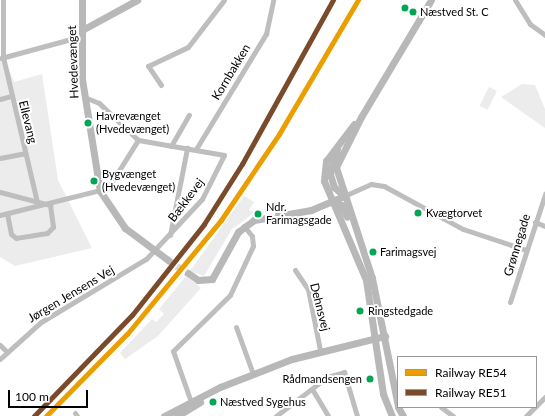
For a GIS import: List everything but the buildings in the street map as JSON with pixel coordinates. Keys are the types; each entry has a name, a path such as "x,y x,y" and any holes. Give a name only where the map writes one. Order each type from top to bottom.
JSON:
{"main road":[{"name":"Hvedevænget","path":"82,0 84,98 100,191 125,228 168,260"},
{"path":"82,33 137,0"},
{"path":"397,404 391,384 385,336 366,260 344,196 336,167 361,117 431,0"},
{"path":"361,117 341,138 324,171 332,201 366,280 372,339 383,394 392,416"},
{"path":"341,138 330,174 334,187 344,196"},
{"path":"188,274 198,280 212,279 244,226 254,220 311,210 344,196"},
{"path":"332,201 345,210 366,260"},
{"path":"164,416 253,374 320,350 385,336"},
{"path":"177,416 236,381"}],"street":[{"name":"Ellevang","path":"3,0 2,57 37,202"},
{"path":"161,85 148,66 188,47 224,0"},
{"name":"Kornbakken","path":"196,149 266,34 273,0"},
{"path":"515,0 530,24 545,35"},
{"path":"2,57 82,33"},
{"name":"Ellevang","path":"0,99 11,96"},
{"path":"84,98 99,103 138,140 196,149"},
{"path":"171,146 189,115"},
{"path":"0,215 50,205 100,191 112,185 138,140"},
{"path":"170,235 187,148"},
{"name":"Bækkevej","path":"155,250 202,199 224,155 196,149"},
{"name":"Ellevang","path":"0,158 25,153"},
{"path":"344,196 371,184 384,186 463,229 526,250"},
{"path":"0,192 50,205"},
{"name":"Grønnegade","path":"510,302 534,222 545,194"},
{"path":"7,214 13,237 47,233 53,227 50,205"},
{"path":"534,222 545,226"},
{"path":"191,402 173,351 230,294 253,246 252,236 244,226"},
{"name":"Jørgen Jensens Vej","path":"0,359 41,322 132,269 155,250"},
{"name":"Dehnsvej","path":"295,270 308,289 320,350"},
{"path":"236,327 253,374"},
{"path":"0,345 7,352"},
{"path":"276,416 327,377 344,372 357,416"},
{"path":"312,389 328,416"},
{"path":"537,404 545,397"},
{"path":"442,408 453,416"},
{"path":"526,416 533,408"}],"shaded area":[{"path":"5,59 14,82 42,74 58,180 92,248 15,266 0,257 0,61"},
{"path":"522,84 535,85 545,109 545,128 501,97"},
{"path":"489,87 497,91 487,110 479,106"},
{"path":"244,196 254,202 249,210 255,212 232,229 204,276 190,271"},
{"path":"186,276 201,288 158,336 125,359 120,353 152,319 156,322 164,314 159,309"}],"tunnel":[{"path":"168,260 188,273"}],"rail line":[{"name":"RE51","path":"34,416 132,315 204,224 242,164 333,0"},
{"name":"RE54","path":"46,416 127,334 221,220 279,134 358,0"}],"place":[{"name":"Næstved St. C","path":"413,12"},
{"name":"Havrevænget (Hvedevænget)","path":"88,123"},
{"name":"Bygvænget (Hvedevænget)","path":"94,181"},
{"name":"Kvægtorvet","path":"418,213"},
{"name":"Ndr. Farimagsgade","path":"258,214"},
{"name":"Farimagsvej","path":"373,252"},
{"name":"Ringstedgade","path":"360,311"},
{"name":"Rådmandsengen","path":"370,379"},
{"name":"Næstved Sygehus","path":"213,402"}]}
